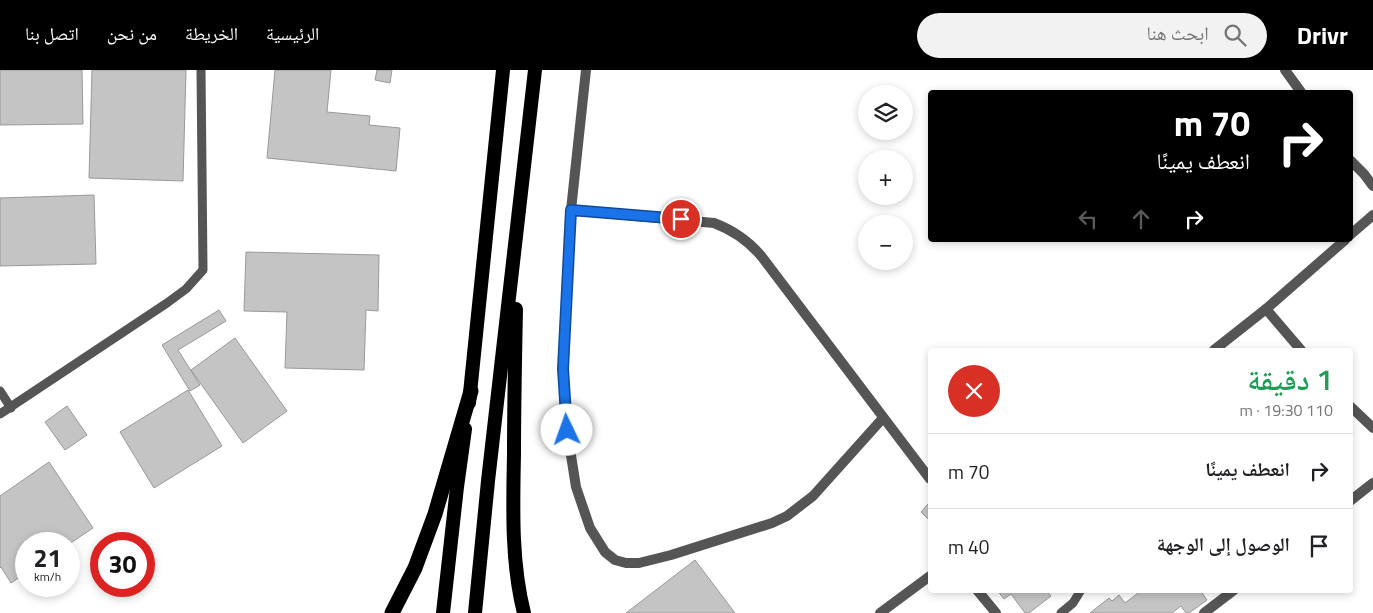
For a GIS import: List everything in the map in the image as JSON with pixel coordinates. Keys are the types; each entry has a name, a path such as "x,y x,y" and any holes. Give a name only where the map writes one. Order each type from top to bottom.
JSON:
{"highway":[{"path":"444,613 457,487 470,390 502,70"},
{"path":"475,613 535,70"},
{"path":"517,229 513,488 514,542 524,613"},
{"path":"392,613 415,568 431,523 470,390"}],"street":[{"path":"586,70 571,210 563,369 567,430 576,487 582,507 597,542 604,552 615,560 626,563 654,560 772,523 787,516 813,496 883,418"},
{"path":"1285,70 1300,90"},
{"path":"1353,163 1373,186"},
{"path":"571,210 714,223 742,236 753,246 928,476"},
{"path":"1353,232 1373,215"},
{"path":"1217,348 1266,309 1343,242"},
{"path":"1266,309 1299,348"},
{"path":"1353,409 1373,428"},
{"path":"1353,499 1373,483"},
{"path":"880,613 928,577"},
{"path":"979,593 996,613"},
{"path":"1204,613 1230,593"}],"lane":[{"path":"0,414 186,290 203,270 201,70"},
{"path":"0,391 11,408"},
{"path":"1061,613 1073,602 1079,593"}],"building":[{"path":"0,70 82,70 83,124 0,125"},
{"path":"92,70 186,70 183,181 89,178"},
{"path":"275,70 331,70 327,112 370,116 369,125 400,128 396,171 267,158"},
{"path":"377,70 392,70 390,83 375,80"},
{"path":"94,195 96,264 0,266 0,198"},
{"path":"246,252 379,255 378,311 366,310 364,370 285,368 287,312 244,311"},
{"path":"219,310 226,321 178,350 200,385 190,391 162,345"},
{"path":"235,338 287,411 243,443 191,370"},
{"path":"188,390 222,446 154,488 120,432"},
{"path":"67,406 87,435 65,450 45,422"},
{"path":"49,462 93,528 80,537 80,532 15,532 15,580 11,583 0,568 0,496"},
{"path":"928,504 928,519 921,512"},
{"path":"695,560 735,613 626,613"},
{"path":"999,593 1048,593 1051,596 1029,613 1025,613 1011,594 1004,599"},
{"path":"1138,593 1202,593 1207,600 1189,613 1186,613 1181,606 1172,613 1090,613 1109,598 1112,601 1119,595 1125,603"}],"route":[{"path":"567,430 563,369 571,210 681,219"}]}
